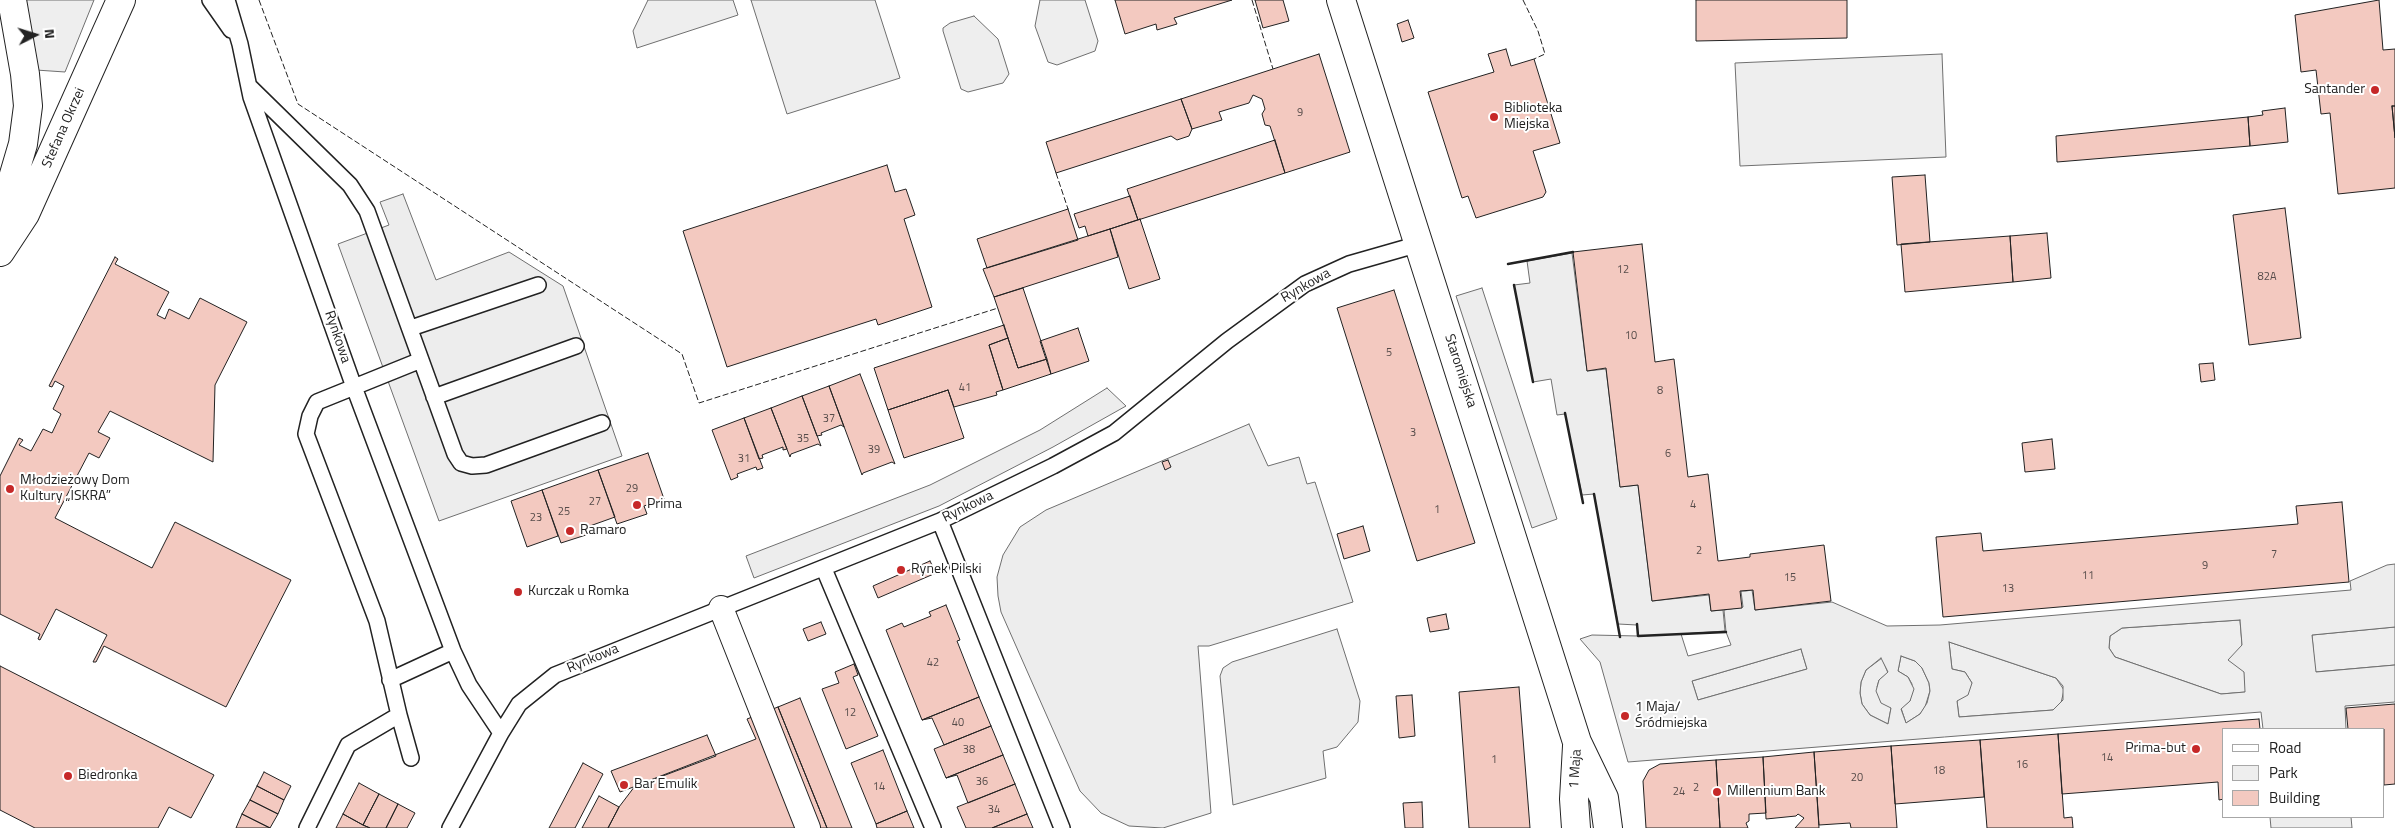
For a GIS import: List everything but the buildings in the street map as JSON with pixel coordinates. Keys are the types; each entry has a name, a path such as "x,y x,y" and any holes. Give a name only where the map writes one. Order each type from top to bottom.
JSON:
{"street":[{"name":"Stefana Okrzei","path":"0,222 24,144 28,106 22,56 12,0"},
{"name":"Stefana Okrzei","path":"0,252 25,214 121,0"},
{"name":"Staromiejska","path":"1341,0 1577,742"},
{"path":"721,608 808,828"},
{"name":"1 Maja","path":"1576,828 1574,798 1577,742"},
{"name":"1 Maja","path":"1577,742 1604,798 1608,828"}],"lane":[{"name":"Rynkowa","path":"210,0 240,44"},
{"name":"Rynkowa","path":"228,0 249,86 354,387 453,651 469,685 501,733"},
{"path":"249,86 350,185 367,211 411,328 455,454 462,463 472,466 486,465 602,423"},
{"name":"Rynkowa","path":"450,828 501,733 519,704 555,675 940,521 1053,466 1114,433 1227,341 1305,284 1349,264 1419,244"},
{"path":"411,328 538,285"},
{"path":"434,397 576,346"},
{"path":"411,758 390,680 377,621 306,434 310,416 317,402 421,360"},
{"path":"940,521 1062,828"},
{"path":"824,569 933,828"},
{"path":"390,680 453,651"},
{"path":"307,828 348,745 399,715"}],"green space":[{"path":"24,0 94,0 65,72 36,70 32,35"},
{"path":"648,0 733,0 738,15 637,48 633,31"},
{"path":"751,0 875,0 900,78 787,114"},
{"path":"1040,0 1085,0 1098,41 1095,51 1057,65 1048,62 1035,26"},
{"path":"974,16 998,39 1009,74 1003,83 968,92 961,89 943,28 950,23"},
{"path":"1942,54 1946,157 1740,166 1735,63"},
{"path":"2240,620 2246,692 2221,694 2115,657 2109,648 2110,636 2122,628"},
{"path":"2395,627 2395,665 2315,672 2312,635"},
{"path":"1949,642 2056,678 2064,690 2061,703 2053,710 1959,717 1957,701 1972,683 1965,672 1952,669"},
{"path":"1801,649 1807,669 1698,700 1692,681"},
{"path":"1901,656 1915,661 1922,668 1929,683 1930,691 1925,707 1920,714 1906,723 1901,708 1910,701 1912,684 1908,677 1898,671"},
{"path":"1882,658 1888,673 1879,680 1877,687 1891,708 1888,724 1870,715 1862,704 1860,693 1861,682 1866,670"}],"shaded area":[{"path":"403,194 436,280 509,252 563,286 622,456 439,521 338,244 389,225 380,202"},
{"path":"1572,253 1587,371 1606,369 1620,487 1638,485 1652,601 1709,595 1711,611 1723,610 1725,631 1681,634 1688,656 1731,645 1726,632 1724,610 1743,607 1741,591 1752,590 1755,610 1832,602 1887,626 1940,625 2351,590 2350,581 2387,565 2395,564 2395,627 2312,635 2316,672 2395,665 2395,702 2345,706 2346,728 2263,728 2261,712 1628,762 1600,662 1580,639 1592,635 1638,636 1637,625 1618,624 1594,494 1582,495 1565,414 1557,415 1551,379 1533,382 1514,285 1530,283 1527,261","holes":["2240,620 2242,645 2228,660 2244,672 2245,692 2221,694 2115,657 2109,648 2110,636 2122,628","1949,642 2056,678 2063,686 2063,700 2053,710 1959,717 1957,701 1968,695 1972,683 1965,672 1952,669","1801,649 1807,669 1698,700 1692,681","1901,656 1915,661 1922,668 1929,683 1930,691 1927,703 1920,714 1906,723 1901,709 1910,701 1914,689 1908,677 1898,671","1881,658 1888,672 1879,680 1876,691 1881,703 1891,708 1888,724 1870,715 1862,704 1861,682 1866,670"]},
{"path":"1482,288 1557,519 1532,528 1456,296"},
{"path":"1107,388 1126,406 1053,447 939,506 754,578 746,556 930,485 1040,430"},
{"path":"1249,424 1268,466 1299,457 1307,484 1315,482 1353,602 1209,646 1198,646 1211,813 1163,828 1129,826 1101,813 1080,791 1001,612 997,577 1003,555 1020,527 1046,510"},
{"path":"1337,629 1360,701 1358,722 1337,747 1323,751 1326,778 1233,805 1220,676 1223,668 1232,662"},
{"path":"2270,818 2351,818 2352,828 2271,828"}],"fence":[{"path":"259,0 298,104 682,354 699,403 998,308"},
{"path":"1252,0 1273,69"},
{"path":"1523,0 1538,31 1545,54 1534,59"},
{"path":"1056,173 1068,209"}],"wall":[{"path":"1508,264 1573,252"},
{"path":"1514,285 1533,382"},
{"path":"1565,413 1583,503"},
{"path":"1594,494 1620,637"},
{"path":"1637,624 1638,636 1726,632"}],"place":[{"name":"Santander","path":"2375,90"},
{"name":"Biblioteka Miejska","path":"1494,117"},
{"name":"Młodzieżowy Dom Kultury „ISKRA”","path":"10,489"},
{"name":"Prima","path":"637,505"},
{"name":"Ramaro","path":"570,531"},
{"name":"Rynek Pilski","path":"901,570"},
{"name":"Kurczak u Romka","path":"518,592"},
{"name":"1 Maja/ Śródmiejska","path":"1625,716"},
{"name":"Prima-but","path":"2196,749"},
{"name":"Biedronka","path":"68,776"},
{"name":"Bar Emulik","path":"624,785"},
{"name":"Millennium Bank","path":"1717,792"}]}
